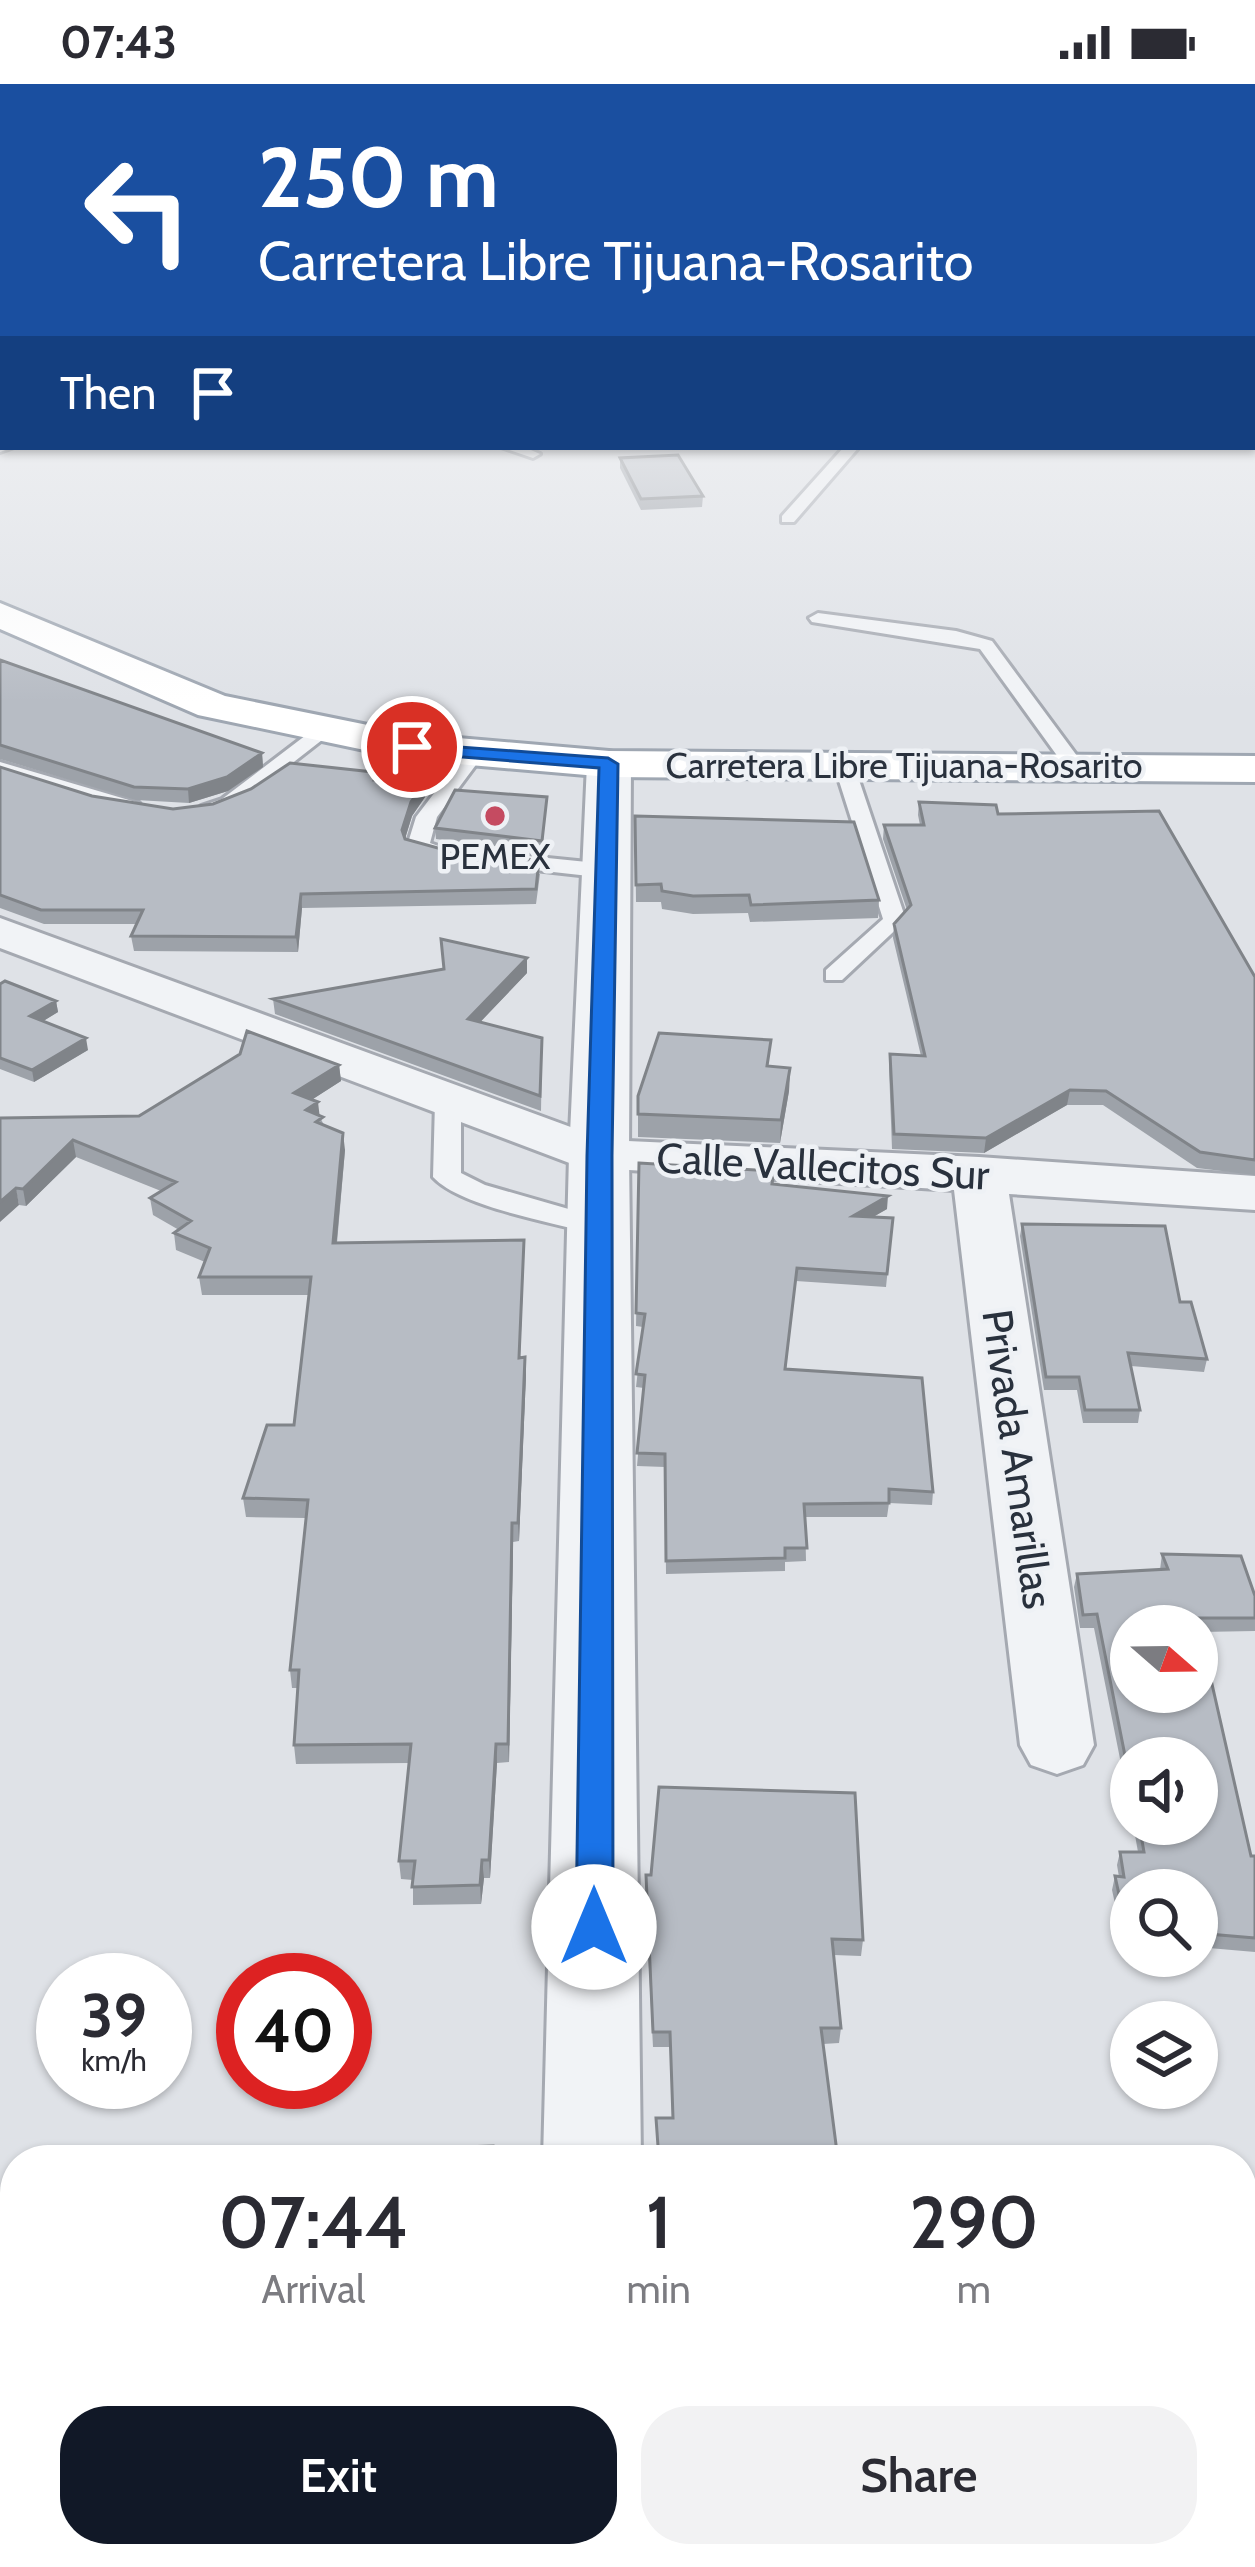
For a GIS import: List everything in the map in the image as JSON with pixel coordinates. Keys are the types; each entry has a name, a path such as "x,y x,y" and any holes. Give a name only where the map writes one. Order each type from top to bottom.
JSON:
{"main road":[{"name":"Carretera Libre Tijuana-Rosarito","path":"0,615 213,706 322,733 474,754 608,764 1255,769"}],"street":[{"path":"592,2145 599,1156 608,764"},
{"name":"Calle Vallecitos Sur","path":"0,932 599,1156 979,1173 1255,1193"},
{"name":"Privada Amarillas","path":"979,1173 1057,1745"}],"lane":[{"path":"788,519 831,471"},
{"path":"818,618 956,636 986,645 1072,764"},
{"path":"191,815 229,803 322,733"},
{"path":"474,754 427,817 418,846 457,856 607,871"},
{"path":"834,975 895,920 844,766"},
{"path":"0,767 148,809"},
{"path":"448,1102 447,1177 476,1191 600,1227"}],"building":[{"path":"627,471 688,471 703,496 641,499"},
{"path":"0,660 262,753 227,777 188,789 134,787 0,745"},
{"path":"290,763 382,773 375,780 424,784 411,802 402,830 405,839 456,853 539,860 536,889 301,894 296,937 131,936 143,910 41,910 0,895 0,767 92,796 173,809 213,804 251,789"},
{"path":"455,790 547,797 542,841 435,828"},
{"path":"919,802 996,805 998,814 1159,811 1255,977 1255,1160 1200,1152 1106,1091 1070,1090 986,1138 894,1134 890,1054 925,1056 894,924 911,905 884,825 924,825"},
{"path":"635,816 854,822 879,900 751,905 749,895 693,896 662,891 661,884 636,885"},
{"path":"441,939 527,958 468,1019 542,1038 540,1096 273,999 444,969"},
{"path":"5,981 56,1001 30,1016 86,1038 32,1070 0,1058 0,984"},
{"path":"247,1031 339,1065 294,1093 318,1102 306,1110 323,1117 316,1122 343,1133 333,1243 524,1240 519,1358 525,1357 518,1523 512,1523 508,1744 496,1744 489,1860 482,1860 480,1885 412,1887 415,1861 399,1861 411,1744 294,1745 299,1670 290,1670 308,1500 243,1498 267,1425 294,1425 311,1277 199,1277 210,1248 174,1233 191,1221 150,1198 176,1182 73,1140 23,1189 16,1188 0,1202 0,1118 139,1116 240,1054"},
{"path":"659,1033 771,1040 767,1066 790,1068 781,1120 638,1114 638,1096"},
{"path":"639,1163 774,1171 772,1184 888,1196 853,1216 893,1218 887,1274 797,1268 785,1369 922,1378 933,1492 889,1489 889,1503 804,1504 807,1548 785,1548 785,1558 666,1561 665,1454 637,1453 645,1375 636,1374 645,1314 636,1313"},
{"path":"1022,1224 1165,1226 1180,1302 1191,1302 1207,1359 1128,1353 1140,1410 1085,1410 1079,1377 1046,1377"},
{"path":"1162,1554 1241,1556 1255,1596 1255,1618 1218,1618 1218,1605 1110,1605 1110,1680 1097,1614 1083,1615 1077,1574 1168,1569"},
{"path":"1218,1711 1251,1856 1255,1856 1255,1938 1218,1935 1218,1869 1123,1869 1120,1852 1144,1852 1143,1845 1218,1845 1218,1737 1121,1737 1117,1713"},
{"path":"659,1787 855,1793 863,1940 832,1939 841,2028 821,2028 836,2145 658,2145 656,2118 673,2118 670,2032 653,2032 646,1875 651,1875"}],"place":[{"name":"PEMEX","path":"495,816"}],"route":[{"path":"412,747 608,764 599,1156 594,1927"}]}
